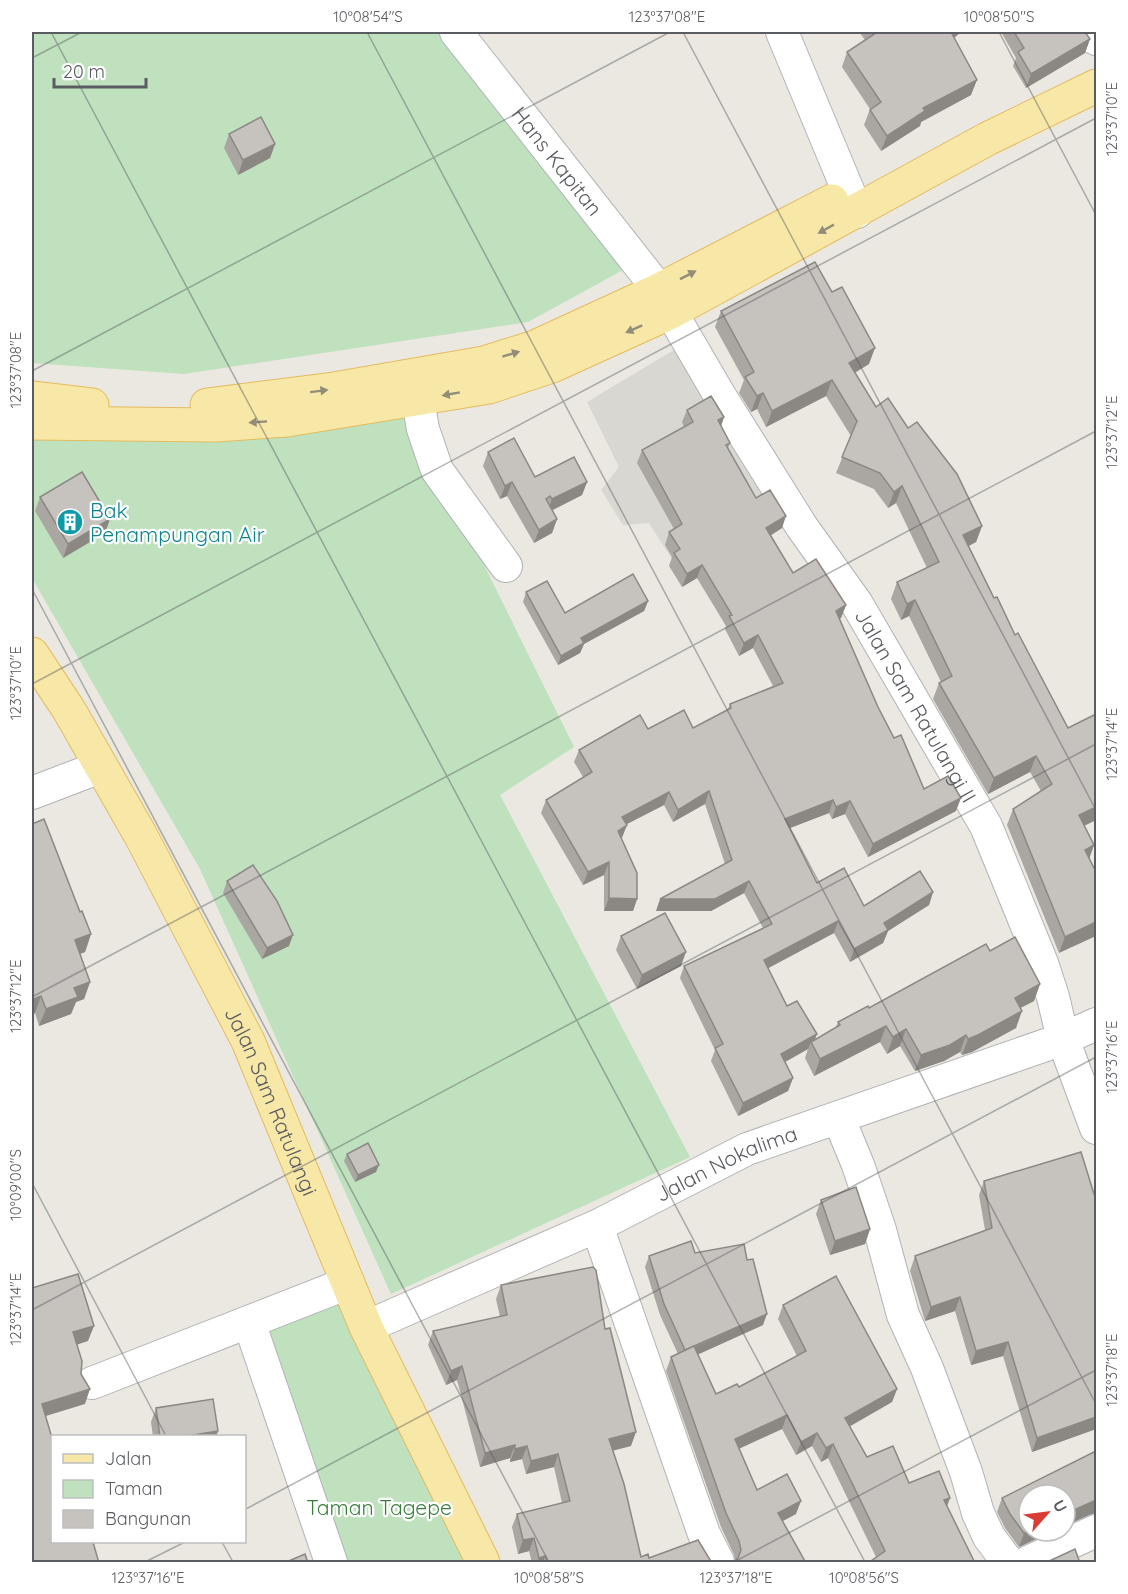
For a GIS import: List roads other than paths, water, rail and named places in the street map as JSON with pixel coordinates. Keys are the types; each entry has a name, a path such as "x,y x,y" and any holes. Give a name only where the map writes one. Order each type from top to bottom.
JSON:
{"main road":[{"path":"32,423 215,425 287,420 489,387 552,366 665,301 853,202 1096,86"},
{"path":"32,398 97,406 194,407 334,389 494,359 535,347 665,301"},
{"name":"Jalan Sam Ratulangi","path":"32,654 69,710 186,919 248,1041 366,1327 483,1563"}],"street":[{"name":"Hans Kapitan","path":"456,32 665,301"},
{"path":"782,32 853,202"},
{"path":"1092,32 1096,39"},
{"name":"Jalan Sam Ratulangi II","path":"665,301 720,396 802,527 857,604 986,826 1042,963 1063,1040 1096,1128"},
{"path":"418,399 423,429 437,470 506,566"},
{"path":"32,793 100,767"},
{"name":"Jalan Nokalima","path":"366,1327 597,1226 747,1149 793,1131 839,1119 1063,1040 1096,1024"},
{"path":"839,1119 858,1165 880,1230 903,1315 927,1368 966,1472 978,1513 989,1537 1008,1563"},
{"path":"597,1226 700,1523 718,1563"},
{"path":"92,1383 348,1283"},
{"path":"249,1322 331,1563"},
{"path":"1028,1563 1096,1531"}],"place":[{"name":"Bak Penampungan Air","path":"70,522"}],"park label":[{"name":"Taman Tagepe","path":"379,1507"}]}
